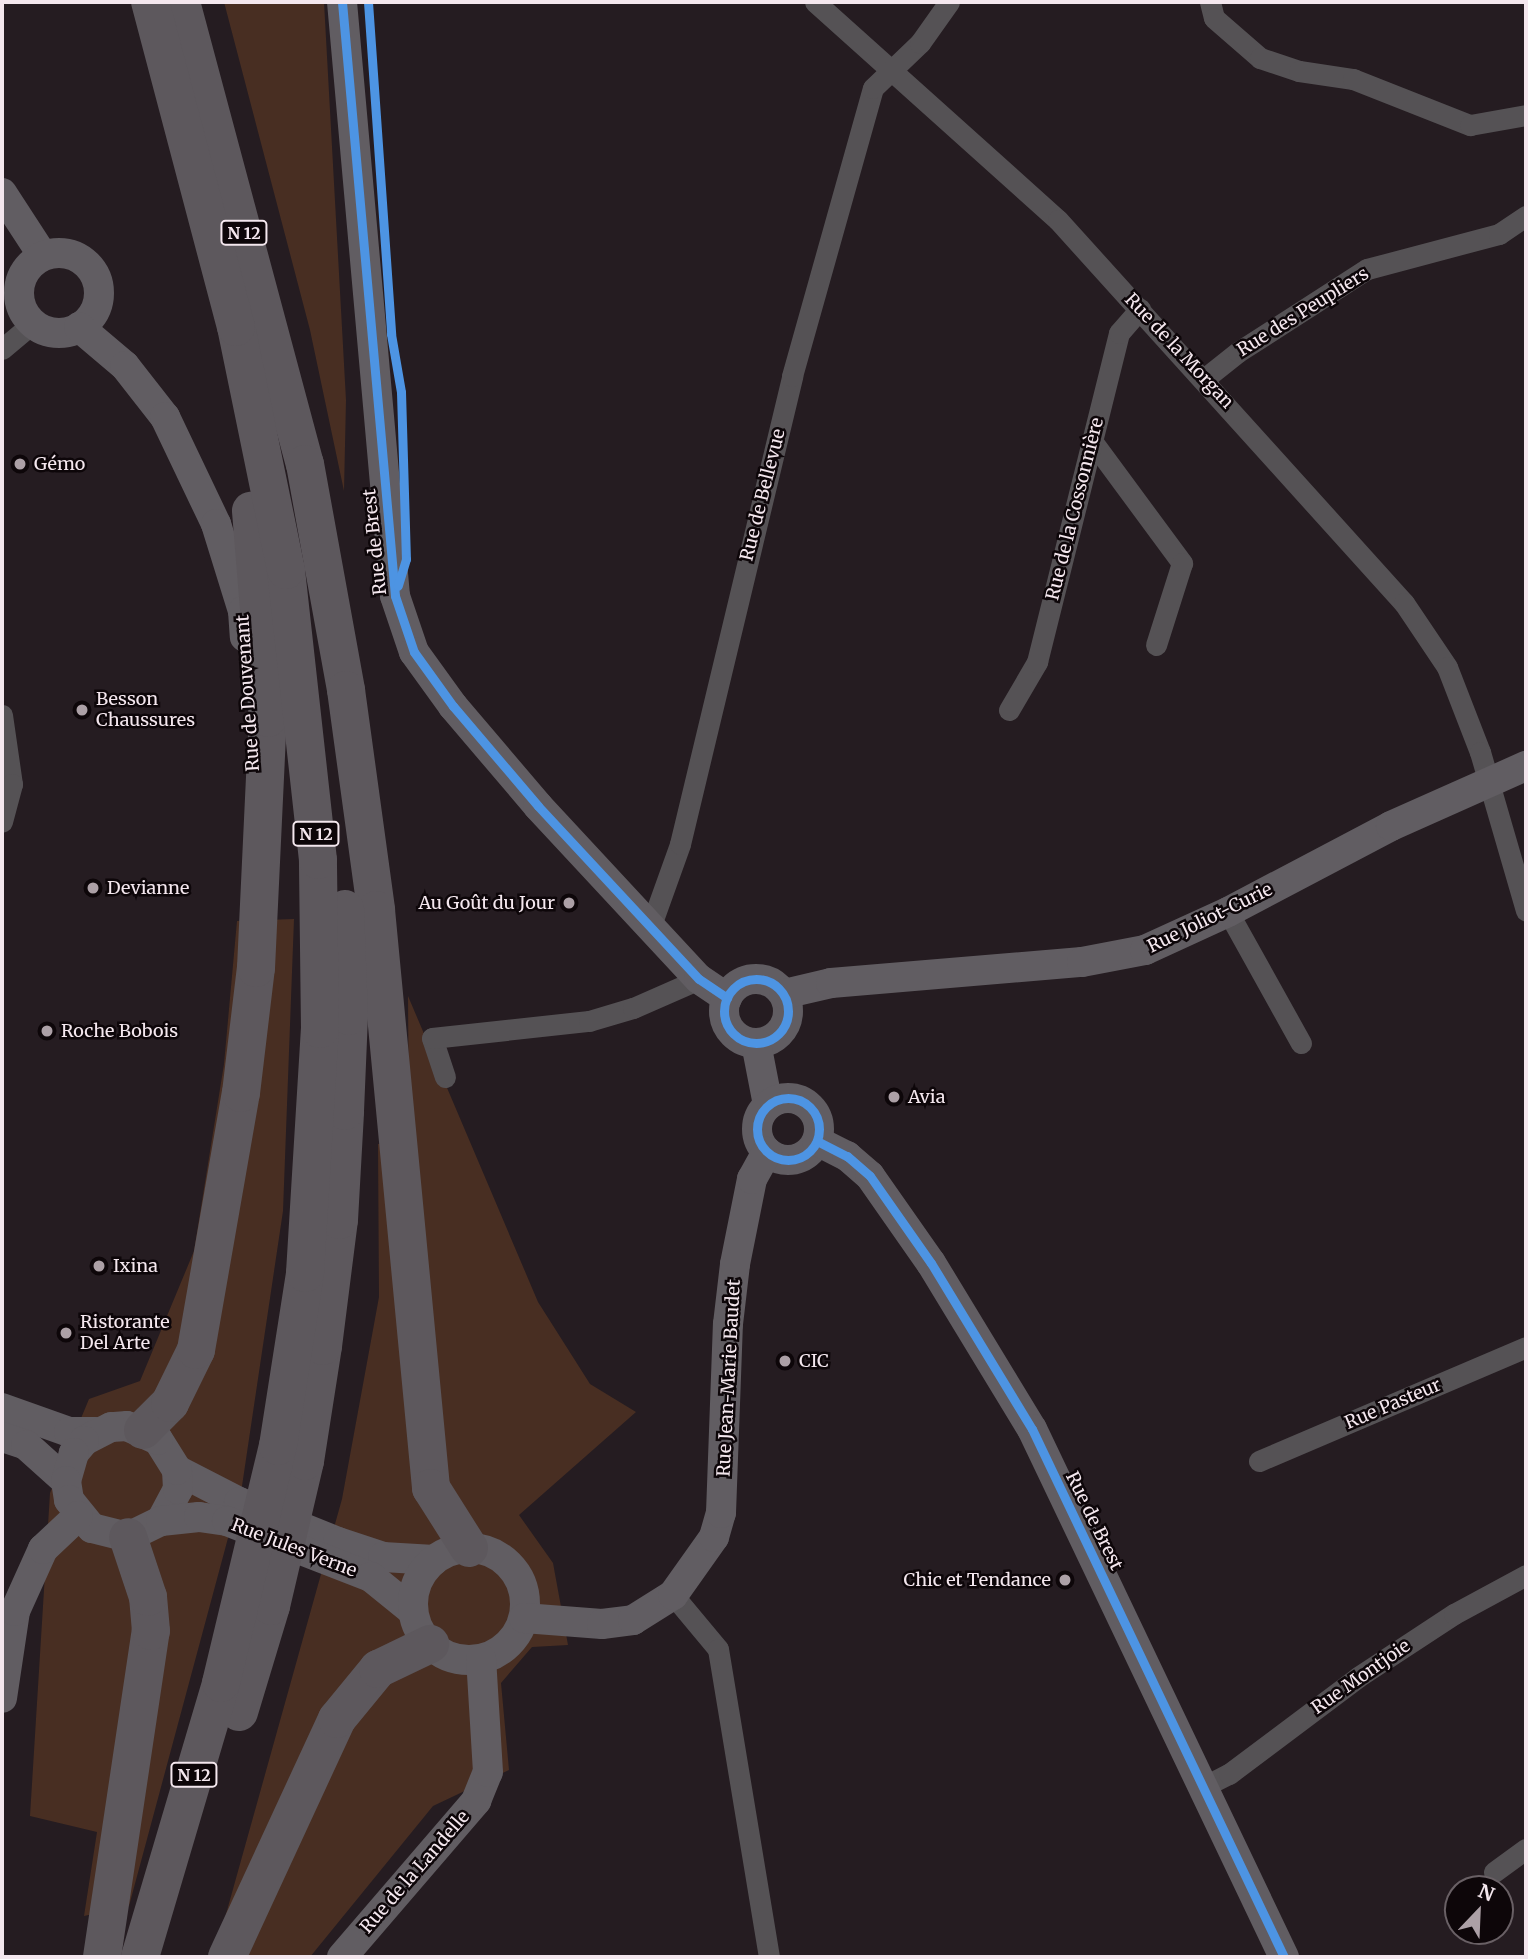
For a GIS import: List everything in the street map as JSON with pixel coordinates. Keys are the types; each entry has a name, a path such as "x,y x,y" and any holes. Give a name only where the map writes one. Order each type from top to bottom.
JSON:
{"highway":[{"name":"N 12","path":"150,2 256,413 286,570 318,860 320,1017 313,1191 291,1454"},
{"name":"N 12","path":"164,1957 258,1598 339,1220 349,1016 344,868 305,464 181,2"},
{"path":"143,1430 170,1403 196,1350 241,1093 256,968 268,718 265,650 254,530 218,332 210,229"},
{"path":"305,464 346,690 376,910 431,1488 469,1548"},
{"path":"102,1957 151,1631 145,1529"},
{"name":"N 12","path":"140,1957 258,1598"},
{"path":"227,1957 337,1719 378,1669 422,1628"}],"street":[{"name":"Rue de Brest","path":"342,2 395,596 414,652 453,706 650,928 699,979 727,998"},
{"name":"Rue de la Morgan","path":"815,2 1058,220 1405,603 1447,667 1480,752 1526,910"},
{"name":"Rue de Bellevue","path":"650,928 680,844 789,389 847,171 873,88 890,67 920,43 949,2"},
{"path":"1210,2 1214,18 1253,55 1299,71 1353,79 1470,125 1526,115"},
{"path":"2,193 43,256"},
{"name":"Rue des Peupliers","path":"1204,379 1237,352 1367,269 1499,234 1526,216"},
{"path":"43,256 75,256 92,270 98,302 79,327 50,332 33,323 24,313 19,286 23,273 43,256"},
{"name":"Rue de la Cossonnière","path":"1009,710 1037,662 1119,333 1140,309"},
{"path":"2,349 33,323"},
{"name":"Rue de Douvenant","path":"79,327 125,366 165,417 191,466 216,524 243,611 260,858"},
{"path":"1092,441 1182,563 1156,645"},
{"path":"2,715 12,784 2,822"},
{"name":"Rue Joliot-Curie","path":"784,994 831,983 1110,959 1145,950 1228,912 1391,826 1526,766"},
{"path":"1228,912 1301,1043"},
{"path":"445,1077 432,1038 589,1021 633,1008 699,979"},
{"path":"749,980 769,981 784,994 786,1022 766,1040 730,1029 727,998 749,980"},
{"path":"766,1040 778,1102 757,1128 767,1152 795,1159 817,1141 814,1112 778,1102"},
{"name":"Rue de Brest","path":"817,1141 847,1156 870,1175 931,1263 1019,1407 1284,1957"},
{"name":"Rue Jean-Marie Baudet","path":"524,1618 602,1624 633,1620 673,1595 714,1537 721,1513 728,1324 735,1264 752,1179 767,1152"},
{"name":"Rue Pasteur","path":"1259,1461 1526,1347"},
{"path":"2,1408 69,1432 96,1433"},
{"path":"2,1437 36,1453 66,1481 78,1516 92,1528 145,1529 178,1489 177,1470 170,1453 143,1430 111,1427 96,1433 74,1453 66,1481"},
{"name":"Rue Jules Verne","path":"177,1470 239,1503 338,1542 383,1557 434,1560"},
{"path":"2,1698 15,1611 43,1549 78,1516"},
{"name":"Rue Jules Verne","path":"145,1529 199,1517 228,1521 371,1577 422,1628"},
{"path":"469,1548 501,1558 514,1570 526,1601 524,1618 508,1645 481,1659 463,1660 422,1628 414,1592 434,1560 469,1548"},
{"name":"Rue Montjoie","path":"1201,1788 1229,1774 1380,1663 1526,1575"},
{"path":"673,1595 718,1648 769,1957"},
{"name":"Rue de la Landelle","path":"342,1957 476,1801 488,1772 489,1733 481,1659"},
{"path":"1494,1872 1526,1849"}],"shaded area":[{"path":"224,2 324,2 346,400 344,491 310,330"},
{"path":"294,919 283,1211 242,1486 129,1906 84,1916 97,1832 30,1816 50,1493 89,1399 140,1381 194,1251 224,1064 237,921"},
{"path":"408,996 538,1302 590,1384 636,1412 519,1515 553,1563 568,1645 532,1647 501,1683 509,1770 433,1806 310,1957 248,1957 221,1932 342,1499 379,1297 378,1144 409,1141"}],"cycle path":[{"path":"342,2 395,596 414,652 453,706 538,806 699,979 727,998"},
{"path":"368,2 391,334 401,392 406,559 398,586"},
{"path":"756,979 774,985 782,993 788,1011 782,1029 774,1037 756,1043 738,1037 730,1029 724,1011 730,993 738,985 756,979"},
{"path":"788,1098 810,1107 819,1129 810,1151 788,1160 766,1151 757,1129 766,1107 788,1098"},
{"path":"817,1141 847,1156 870,1176 931,1263 1032,1429 1284,1957"}],"place":[{"name":"Gémo","path":"20,464"},
{"name":"Besson Chaussures","path":"82,710"},
{"name":"Devianne","path":"93,888"},
{"name":"Au Goût du Jour","path":"569,903"},
{"name":"Roche Bobois","path":"47,1031"},
{"name":"Avia","path":"894,1097"},
{"name":"Ixina","path":"99,1266"},
{"name":"Ristorante Del Arte","path":"66,1333"},
{"name":"CIC","path":"785,1361"},
{"name":"Chic et Tendance","path":"1065,1580"}]}
